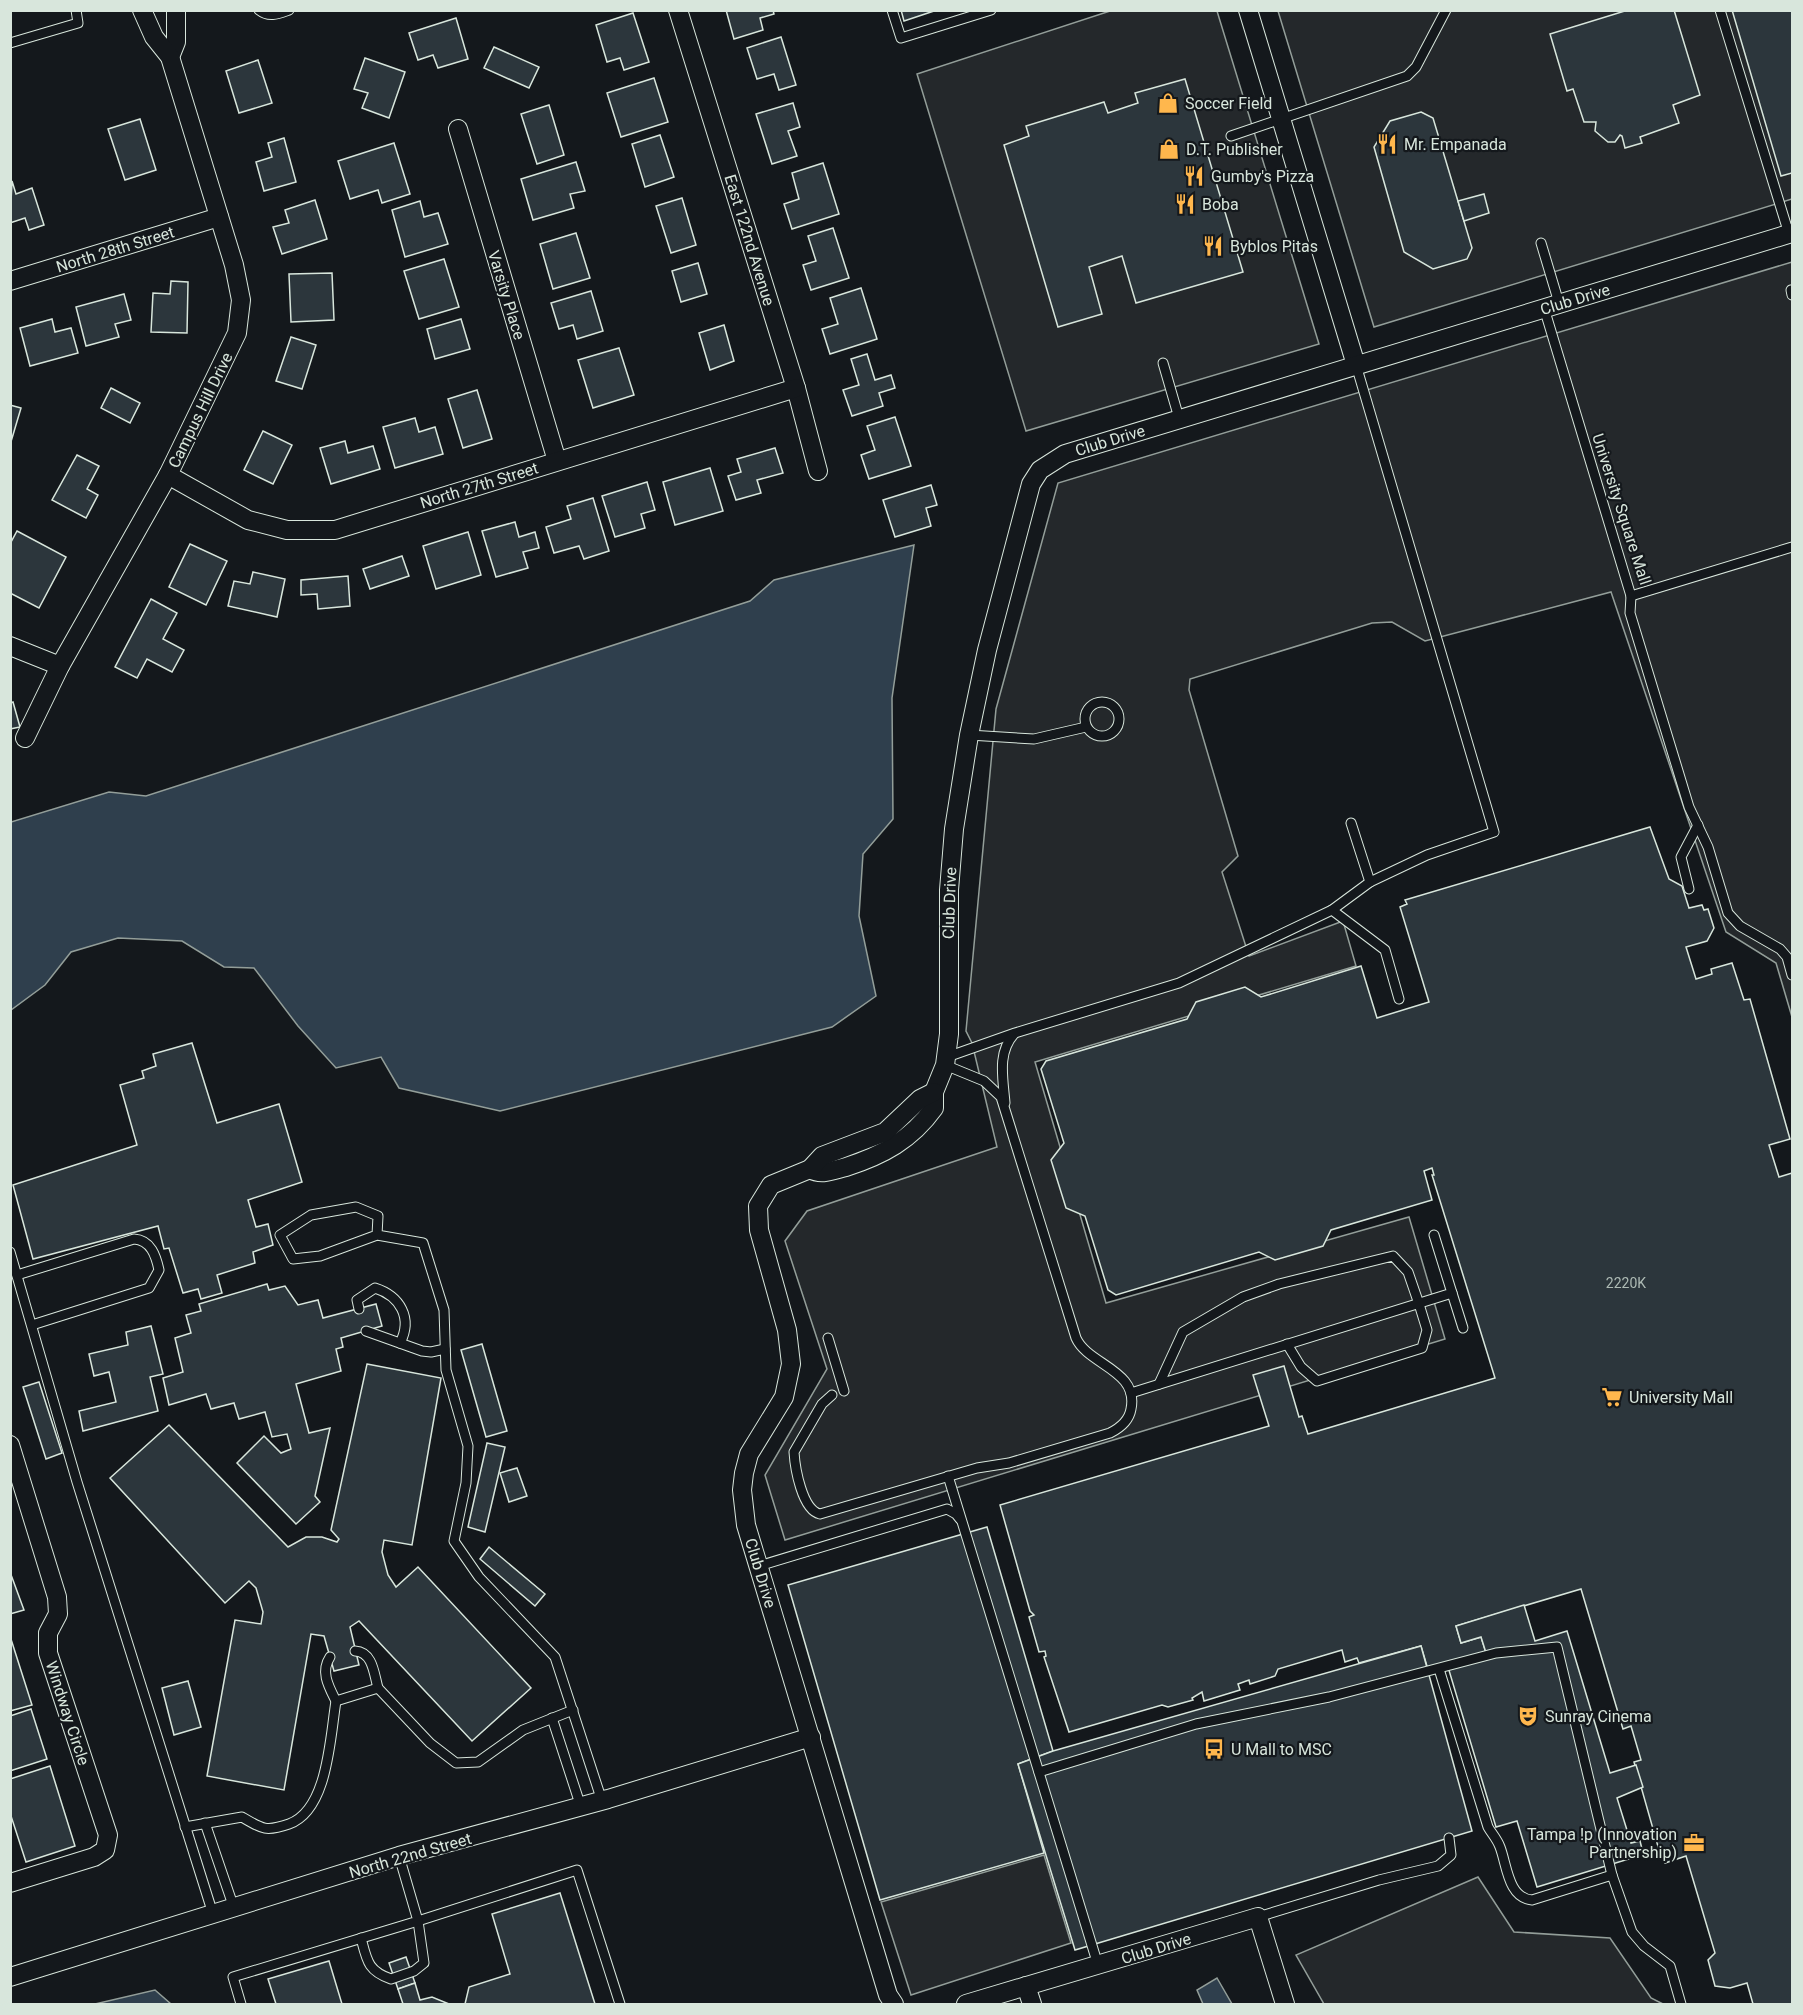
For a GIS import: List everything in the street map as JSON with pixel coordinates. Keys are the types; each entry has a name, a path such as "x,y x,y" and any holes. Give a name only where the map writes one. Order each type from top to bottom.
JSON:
{"street":[{"name":"Campus Hill Drive","path":"25,738 60,666 168,475 237,333 241,300 234,265 170,57 154,37 142,10"},
{"name":"Campus Hill Drive","path":"170,57 176,42 176,10"},
{"name":"East 122nd Avenue","path":"678,10 796,388 818,471"},
{"path":"1248,10 1356,365"},
{"name":"Varsity Place","path":"458,129 557,461"},
{"name":"North 28th Street","path":"10,281 219,217"},
{"name":"Club Drive","path":"894,2004 888,1995 743,1508 744,1473 754,1446 784,1397 791,1364 787,1330 759,1230 758,1206 771,1185 810,1168 827,1172 875,1157 898,1145 919,1127 934,1108 934,1092 946,1061 949,1018 949,890 954,829 969,735 1026,498 1040,470 1065,454 1179,418 1791,233"},
{"name":"North 27th Street","path":"168,475 248,519 287,530 335,530 796,388"},
{"path":"10,646 60,666"},
{"name":"Windway Circle","path":"10,1445 57,1597 58,1614 48,1633 48,1653 108,1835 105,1850 94,1857 10,1883"},
{"name":"North 22nd Street","path":"10,1977 399,1856 602,1801 811,1737"},
{"path":"1258,1917 1285,2004"},
{"name":"Club Drive","path":"966,2004 1258,1917"},
{"path":"1026,1986 1032,2004"}],"lane":[{"path":"10,43 78,23 76,10"},
{"path":"259,10 265,15 290,10"},
{"path":"892,10 901,38 991,10"},
{"path":"1231,136 1407,76 1416,67 1446,10"},
{"path":"1720,10 1791,233"},
{"name":"University Square Mall","path":"1540,243 1551,306 1630,596 1792,547"},
{"path":"1163,363 1179,418"},
{"path":"946,1061 1015,1033 1179,983 1332,910 1370,882 1427,855 1494,832 1356,365"},
{"path":"1630,596 1629,607 1689,807 1708,848 1732,918 1780,948 1787,957 1792,975"},
{"path":"969,735 1034,739 1086,726"},
{"path":"1351,823 1370,882"},
{"path":"1689,889 1681,857 1698,825"},
{"path":"1332,910 1385,950 1399,999"},
{"path":"1006,1108 1002,1065 1005,1044 1015,1033"},
{"path":"832,1395 822,1404 794,1452 807,1504 814,1513 826,1514 948,1476 1016,1461 1110,1433 1127,1418 1131,1411 1131,1393 1122,1378 1085,1352 1076,1338 1001,1097 984,1081 946,1061"},
{"path":"377,1235 378,1216 356,1207 311,1215 280,1235 293,1259 320,1256 377,1235 423,1244 444,1310 446,1370 468,1446 466,1483 454,1541 479,1577 555,1657 602,1801"},
{"path":"1434,1235 1463,1328"},
{"path":"17,1275 134,1239 148,1244 156,1256 159,1270 156,1281 149,1288 32,1325"},
{"path":"10,1252 77,1482 213,1914"},
{"path":"1159,1384 1183,1332 1243,1297 1279,1284 1393,1256 1408,1272 1427,1330 1422,1348 1317,1381 1301,1367 1287,1344"},
{"path":"358,1309 357,1300 375,1288 391,1293 402,1310 405,1333 400,1343"},
{"path":"1131,1393 1452,1293"},
{"path":"366,1330 430,1352 445,1348"},
{"path":"828,1338 844,1391"},
{"path":"948,1476 1098,1965"},
{"path":"759,1566 947,1509 956,1514 969,1532"},
{"path":"1039,1772 1196,1724 1329,1696 1496,1653 1557,1647 1612,1875 1632,1932 1644,1946 1670,1966 1681,2004"},
{"path":"355,1651 367,1656 372,1664 378,1688 430,1743 456,1763 466,1764 486,1759 523,1730 573,1710"},
{"path":"185,1827 242,1817 260,1828 272,1830 300,1820 307,1814 324,1779 336,1701 325,1674 326,1663 330,1658"},
{"path":"1439,1670 1488,1827 1500,1846 1511,1884 1519,1896 1532,1900 1612,1875"},
{"path":"336,1701 378,1688"},
{"path":"552,1718 581,1807"},
{"path":"205,1823 234,1908"},
{"path":"1258,1917 1379,1880 1438,1866 1451,1855 1449,1838"},
{"path":"361,1938 366,1959 373,1970 391,1979 414,1971 424,1963 418,1921 399,1856"},
{"path":"242,2004 233,1977 578,1870 620,2004"}],"shaded area":[{"path":"1110,11 1217,11 1319,344 1026,431 917,74"},
{"path":"1278,11 1792,11 1792,199 1374,327"},
{"path":"1792,262 1792,1017 1776,963 1726,932 1611,592 1425,641 1392,622 1372,623 1190,679 1189,690 1238,856 1222,872 1249,956 1343,921 1356,966 1035,1062 1106,1303 1409,1217 1445,1339 785,1540 765,1475 827,1369 785,1241 807,1211 997,1147 972,1043 966,1031 996,709 1058,483"},
{"path":"1044,1855 1071,1943 911,1995 881,1902"},
{"path":"1478,1877 1514,1932 1610,1938 1651,1998 1663,2004 1324,2004 1296,1955"}],"water":[{"path":"914,545 892,698 893,819 863,854 859,916 876,996 832,1027 500,1111 399,1088 381,1057 336,1068 298,1026 254,968 224,967 182,941 118,938 71,952 45,985 11,1010 11,822 109,792 146,796 750,601 774,580"},
{"path":"1217,1978 1232,2004 1203,2004 1197,1990"},
{"path":"155,1990 171,2004 95,2004"}],"building":[{"path":"726,10 773,10 774,14 760,18 763,30 734,39"},
{"path":"901,10 937,10 904,21"},
{"path":"1628,10 1674,10 1700,95 1673,105 1679,123 1640,137 1642,143 1625,148 1622,136 1620,135 1615,142 1608,142 1595,131 1596,122 1584,122 1573,89 1567,91 1550,34"},
{"path":"1732,10 1792,10 1792,173 1781,176"},
{"path":"633,13 649,62 624,70 620,58 607,62 596,25"},
{"path":"456,18 468,59 438,68 433,55 418,60 409,33"},
{"path":"781,37 796,85 779,90 774,74 757,79 747,48"},
{"path":"494,47 539,67 529,88 484,68"},
{"path":"365,58 405,72 389,118 362,108 368,93 354,89"},
{"path":"258,60 272,103 239,113 226,71"},
{"path":"654,78 668,122 621,137 607,93"},
{"path":"1185,79 1243,272 1136,303 1122,256 1089,267 1102,314 1058,327 1004,145 1029,136 1026,126 1104,102 1108,113 1138,103 1135,93"},
{"path":"793,103 800,127 788,131 797,156 772,164 756,114"},
{"path":"549,105 564,155 537,164 521,114"},
{"path":"1421,112 1433,118 1472,248 1467,259 1433,269 1404,252 1374,147 1390,121"},
{"path":"140,119 156,170 125,180 108,129"},
{"path":"660,135 674,177 645,187 632,144"},
{"path":"284,138 296,182 264,191 256,162 272,157 268,143"},
{"path":"394,143 410,194 382,203 378,190 350,199 338,161"},
{"path":"576,162 585,191 570,194 574,208 533,220 521,179"},
{"path":"823,163 839,214 792,229 784,204 799,199 792,173"},
{"path":"12,181 16,194 32,188 44,225 29,230 25,218 10,223"},
{"path":"1484,194 1489,213 1464,221 1458,201"},
{"path":"682,198 696,245 671,253 656,206"},
{"path":"315,200 327,239 282,254 273,227 289,223 285,210"},
{"path":"420,201 424,217 438,213 448,244 405,257 392,210"},
{"path":"833,228 849,278 811,290 803,265 816,261 808,236"},
{"path":"576,233 590,278 553,289 540,244"},
{"path":"444,259 459,307 419,319 404,271"},
{"path":"698,263 707,294 681,302 672,271"},
{"path":"332,273 334,320 291,322 289,274"},
{"path":"171,281 188,282 187,333 151,332 153,293 170,294"},
{"path":"861,288 877,339 830,354 822,329 838,324 830,298"},
{"path":"591,291 603,331 577,339 573,325 559,329 551,303"},
{"path":"124,294 131,320 115,324 119,337 86,346 76,307"},
{"path":"52,319 55,332 71,328 78,353 30,366 20,328"},
{"path":"461,319 470,349 435,359 427,329"},
{"path":"724,325 734,361 710,370 699,333"},
{"path":"291,337 316,345 302,389 276,381"},
{"path":"619,348 634,395 593,408 578,360"},
{"path":"867,354 875,380 891,375 895,388 879,393 883,406 852,416 843,390 859,385 851,359"},
{"path":"111,388 140,403 130,423 101,408"},
{"path":"477,390 492,439 463,448 448,399"},
{"path":"10,405 21,408 10,445"},
{"path":"895,417 911,466 869,479 861,455 875,450 867,426"},
{"path":"415,418 419,432 435,427 443,454 395,468 383,427"},
{"path":"263,431 292,445 273,484 244,470"},
{"path":"345,441 348,453 373,446 380,469 331,484 320,448"},
{"path":"775,448 783,473 757,480 761,493 736,500 728,476 741,472 737,459"},
{"path":"77,455 99,466 87,489 98,495 86,518 52,500"},
{"path":"710,468 723,511 675,525 663,482"},
{"path":"647,482 655,510 641,514 645,528 615,537 602,496"},
{"path":"931,485 937,505 926,508 931,526 895,537 883,500"},
{"path":"593,498 609,551 584,559 579,546 554,553 546,527 571,519 567,506"},
{"path":"515,522 519,537 535,532 539,548 523,552 528,568 496,577 482,531"},
{"path":"17,531 66,557 39,608 10,593 10,544"},
{"path":"468,532 481,575 436,589 423,546"},
{"path":"190,544 227,561 206,605 169,587"},
{"path":"402,556 409,576 370,589 363,569"},
{"path":"253,572 285,579 277,617 228,606 234,581 250,584"},
{"path":"348,576 350,606 318,609 317,594 301,595 301,580"},
{"path":"151,599 177,613 163,639 184,650 172,672 147,659 137,678 115,667"},
{"path":"13,702 20,727 10,729 10,703"},
{"name":"University Mall","path":"1650,827 1669,879 1682,886 1689,908 1702,905 1704,910 1708,909 1714,928 1707,941 1686,947 1696,979 1712,974 1711,969 1732,963 1744,1000 1750,999 1790,1139 1769,1145 1779,1177 1792,1173 1792,2004 1753,2004 1747,1983 1730,1988 1715,1986 1708,1960 1715,1953 1686,1856 1665,1863 1661,1857 1634,1762 1641,1760 1631,1726 1623,1729 1581,1589 1456,1626 1461,1643 1481,1637 1487,1656 1429,1673 1421,1646 1359,1663 1357,1658 1345,1662 1342,1650 1278,1669 1275,1676 1250,1684 1249,1680 1238,1684 1240,1690 1204,1701 1202,1692 1192,1698 1193,1700 1168,1707 1162,1705 1069,1732 1044,1657 1046,1656 1045,1651 1039,1652 1029,1617 1034,1615 1030,1611 1000,1505 1269,1426 1253,1375 1284,1366 1299,1417 1302,1416 1308,1434 1495,1378 1432,1175 1434,1175 1432,1168 1424,1171 1432,1200 1331,1230 1323,1246 1275,1260 1259,1252 1116,1295 1108,1290 1085,1216 1066,1208 1051,1160 1064,1143 1041,1069 1046,1061 1187,1019 1196,1002 1245,987 1261,997 1361,966 1377,1018 1429,1002 1400,907 1407,904 1405,900"},
{"path":"192,1043 217,1123 279,1104 302,1182 248,1200 256,1227 268,1224 273,1245 253,1252 255,1263 217,1275 222,1293 201,1299 198,1289 183,1293 169,1248 164,1249 158,1226 33,1259 13,1185 137,1145 120,1085 144,1078 142,1071 156,1066 153,1054"},
{"path":"267,1284 269,1290 285,1286 298,1305 318,1300 323,1318 376,1304 382,1326 341,1338 343,1347 336,1349 341,1371 296,1384 309,1433 330,1428 315,1496 320,1502 296,1524 237,1463 264,1436 281,1453 291,1449 287,1434 272,1437 265,1412 239,1419 234,1403 211,1409 206,1394 169,1405 163,1378 183,1372 175,1338 191,1333 186,1315 201,1311 199,1304"},
{"path":"151,1326 163,1374 150,1377 158,1411 83,1431 79,1411 116,1402 109,1372 94,1376 89,1354 128,1345 126,1332"},
{"path":"482,1344 507,1431 486,1437 461,1350"},
{"path":"367,1364 441,1378 412,1545 384,1540 382,1552 388,1575 396,1587 418,1567 531,1688 472,1741 359,1621 350,1627 359,1665 334,1671 324,1636 311,1634 284,1790 207,1776 235,1620 261,1624 263,1612 256,1588 249,1581 225,1603 110,1478 169,1425 288,1547 306,1537 322,1537 337,1542 339,1539 331,1530"},
{"path":"39,1382 62,1453 46,1459 23,1387"},
{"path":"487,1443 505,1447 485,1532 468,1527"},
{"path":"517,1468 527,1496 509,1502 500,1473"},
{"path":"987,1527 1053,1751 1018,1764 1044,1853 880,1900 788,1585"},
{"path":"489,1547 545,1594 535,1606 480,1559"},
{"path":"10,1572 24,1610 10,1614"},
{"name":"Sunray Cinema","path":"1524,1605 1535,1641 1567,1631 1610,1773 1636,1765 1643,1787 1617,1798 1631,1843 1640,1841 1642,1849 1631,1852 1632,1858 1537,1887 1517,1821 1496,1827 1448,1667 1487,1656 1481,1637 1461,1643 1456,1626"},
{"path":"10,1636 32,1705 10,1711"},
{"path":"1421,1646 1472,1831 1075,1950 1018,1764 1053,1751"},
{"path":"188,1681 201,1727 174,1735 162,1688"},
{"path":"31,1709 47,1759 10,1771 10,1716"},
{"path":"50,1766 75,1846 26,1862 10,1813 10,1779"},
{"path":"560,1893 595,2004 465,2004 469,1987 510,1974 492,1914"},
{"path":"406,1957 415,1983 398,1989 389,1963"},
{"path":"329,1961 342,2004 276,2004 268,1979"},
{"path":"415,1983 420,2000 432,1997 449,2004 403,2004 398,1989"}],"place":[{"name":"Soccer Field","path":"1168,103"},
{"name":"Mr. Empanada","path":"1387,144"},
{"name":"D.T. Publisher","path":"1169,149"},
{"name":"Gumby's Pizza","path":"1194,176"},
{"name":"Boba","path":"1185,204"},
{"name":"Byblos Pitas","path":"1213,246"},
{"name":"University Mall","path":"1612,1397"},
{"name":"Sunray Cinema","path":"1528,1716"},
{"name":"U Mall to MSC","path":"1214,1749"},
{"name":"Tampa !p (Innovation Partnership)","path":"1694,1843"}]}
